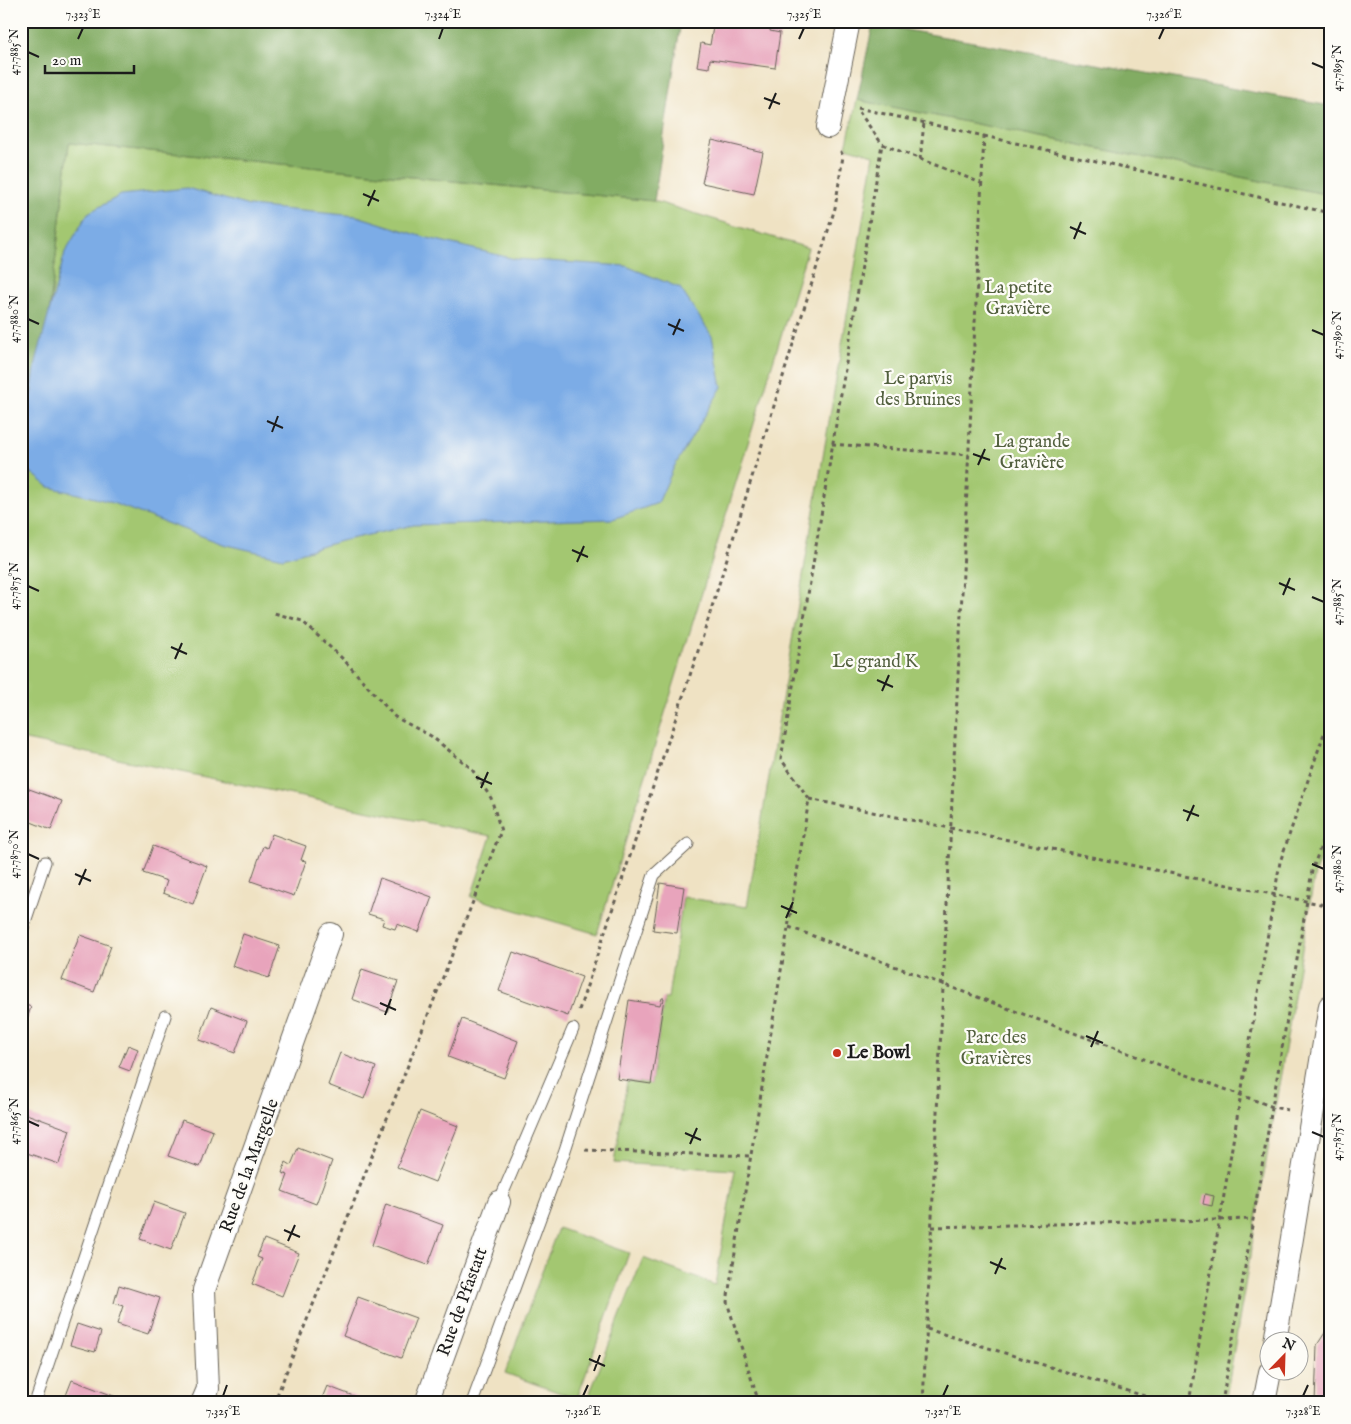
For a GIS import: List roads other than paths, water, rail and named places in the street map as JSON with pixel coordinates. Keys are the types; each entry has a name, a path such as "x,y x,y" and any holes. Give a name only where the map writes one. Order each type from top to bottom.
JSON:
{"street":[{"path":"828,127 849,21"},
{"name":"Rue de la Margelle","path":"202,1403 208,1389 204,1290 332,934"},
{"path":"1277,1332 1330,1006"},
{"name":"Rue de Pfastatt","path":"426,1403 499,1202"},
{"path":"1264,1403 1268,1382"}],"lane":[{"path":"472,1403 565,1150 654,875 688,844"},
{"path":"21,934 45,862"},
{"path":"35,1403 164,1016"},
{"path":"499,1202 573,1028"}],"water":[{"path":"187,188 249,206 357,216 424,237 515,259 626,266 680,288 712,336 722,387 674,467 658,503 613,519 414,525 341,541 283,558 223,544 107,501 49,487 27,469 23,452 36,362 65,252 88,213 121,195"}],"place":[{"name":"Le Bowl","path":"837,1053"}],"park label":[{"name":"La petite Gravière","path":"1018,298"},
{"name":"Le parvis des Bruines","path":"918,389"},
{"name":"La grande Gravière","path":"1032,452"},
{"name":"Le grand K","path":"875,662"},
{"name":"Parc des Gravières","path":"996,1048"}]}
